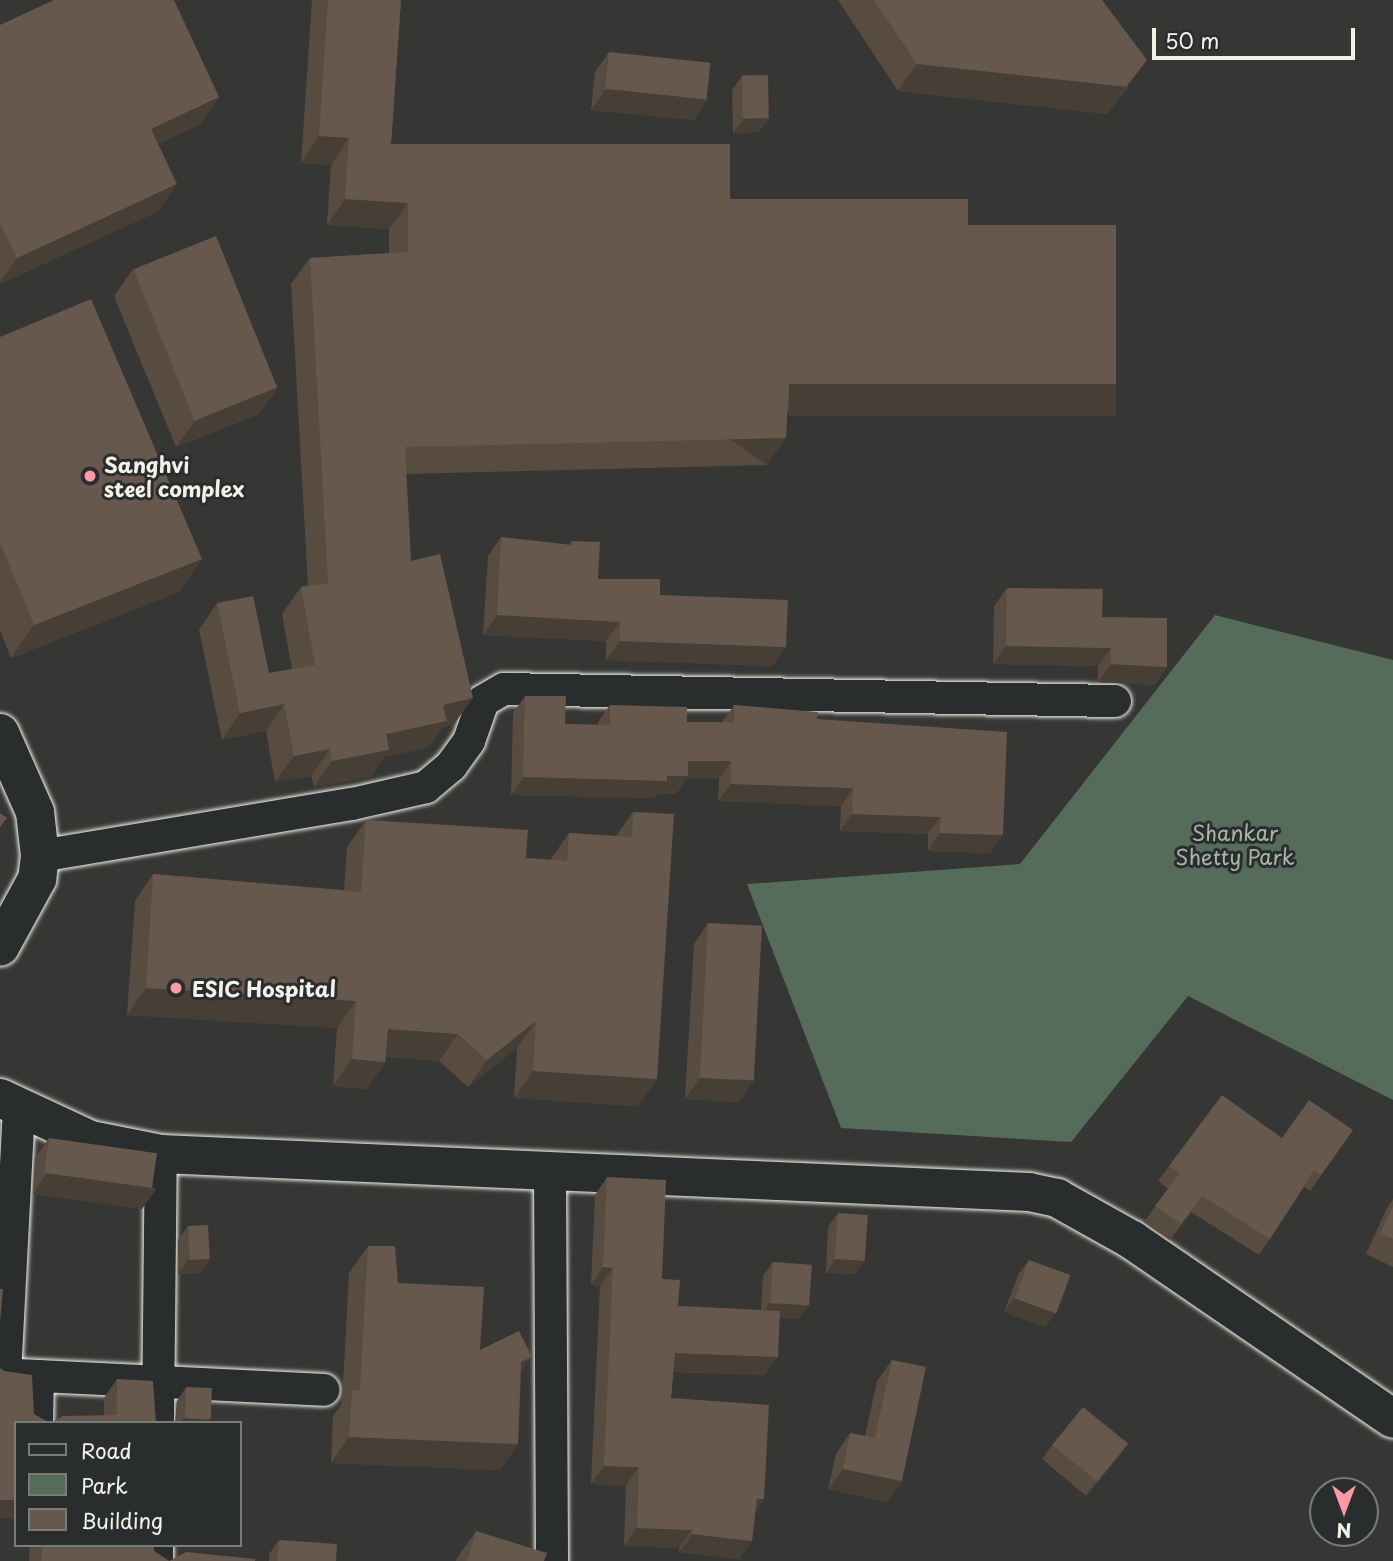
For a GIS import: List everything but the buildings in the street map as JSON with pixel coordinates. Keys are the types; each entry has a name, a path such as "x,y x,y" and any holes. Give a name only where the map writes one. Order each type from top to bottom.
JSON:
{"street":[{"path":"40,856 352,804 426,787 451,766 469,741 483,701 503,690 1115,701"},
{"path":"0,733 34,812 40,856 37,879 0,947"},
{"path":"324,1390 2,1374 9,1102 90,1140 161,1154 1029,1192 1057,1198 1132,1240 1393,1419"},
{"path":"158,1421 161,1154"},
{"path":"550,1172 552,1561"},
{"path":"37,1421 38,1376"}],"green space":[{"name":"Shankar Shetty Park","path":"1215,615 1393,660 1393,1100 1188,996 1071,1142 841,1128 747,884 1020,864"}],"place":[{"name":"Sanghvi steel complex","path":"90,476"},
{"name":"ESIC Hospital","path":"176,988"}]}
